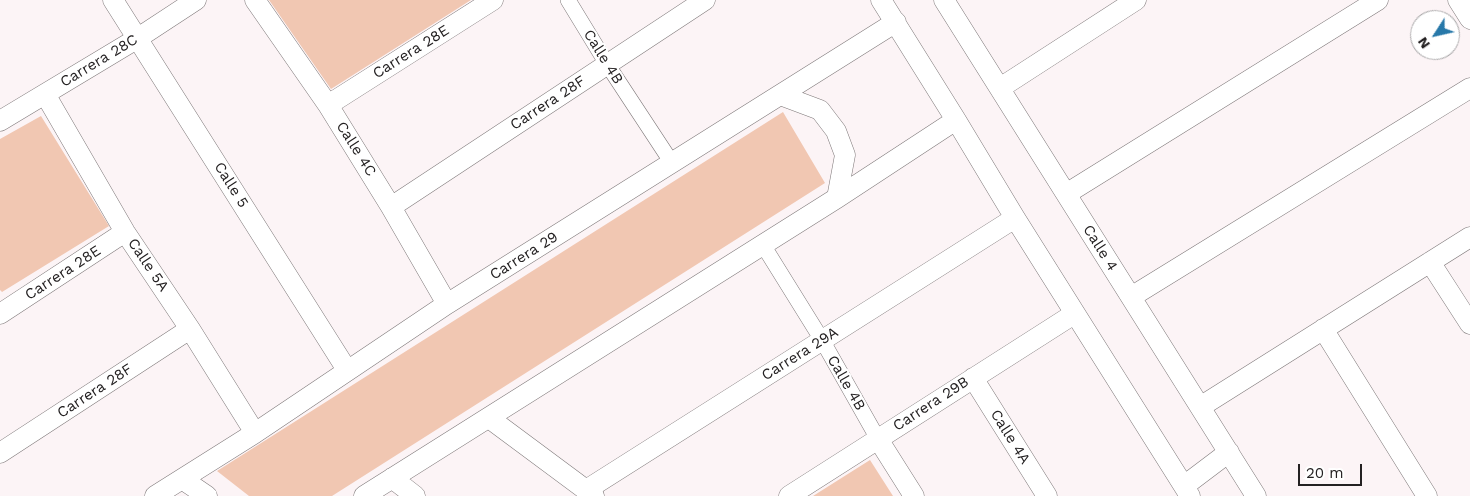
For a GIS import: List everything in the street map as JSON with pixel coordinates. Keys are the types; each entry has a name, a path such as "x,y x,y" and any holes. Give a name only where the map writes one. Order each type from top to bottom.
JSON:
{"street":[{"name":"Calle 5","path":"113,0 347,370"},
{"name":"Carrera 28C","path":"0,121 138,38 196,0"},
{"name":"Calle 4C","path":"255,0 328,105 391,207 447,304"},
{"name":"Carrera 28E","path":"328,105 493,0"},
{"name":"Calle 4B","path":"568,0 607,64 672,163"},
{"name":"Carrera 28F","path":"391,207 705,0"},
{"path":"881,0 956,120 1014,218 1187,491 1229,452"},
{"name":"Calle 4","path":"944,0 1256,496"},
{"path":"1000,88 1136,0"},
{"path":"1066,194 1378,0"},
{"path":"1458,0 1470,19"},
{"name":"Carrera 29","path":"155,496 255,433 447,304 896,22"},
{"path":"1131,297 1470,88"},
{"name":"Calle 5A","path":"45,94 126,232 255,433"},
{"path":"780,95 820,110 836,130 845,155 837,198"},
{"path":"364,496 837,198 956,120"},
{"name":"Carrera 29A","path":"590,493 822,340 1014,218"},
{"name":"Carrera 28E","path":"2,311 126,232"},
{"path":"1200,407 1470,237"},
{"name":"Calle 4B","path":"763,245 822,340 878,439 914,496"},
{"path":"1430,262 1470,324"},
{"name":"Carrera 29B","path":"789,496 1074,314"},
{"name":"Carrera 28F","path":"0,453 190,329"},
{"path":"1323,329 1427,496"},
{"name":"Calle 4A","path":"973,378 1047,496"},
{"path":"489,418 590,493"},
{"path":"182,478 207,496"},
{"path":"392,478 415,496"}],"shaded area":[{"path":"269,0 471,0 331,89"},
{"path":"783,112 825,183 332,496 249,496 217,471"},
{"path":"41,116 109,226 2,292 0,290 0,139"},
{"path":"870,460 893,496 813,496"}]}
